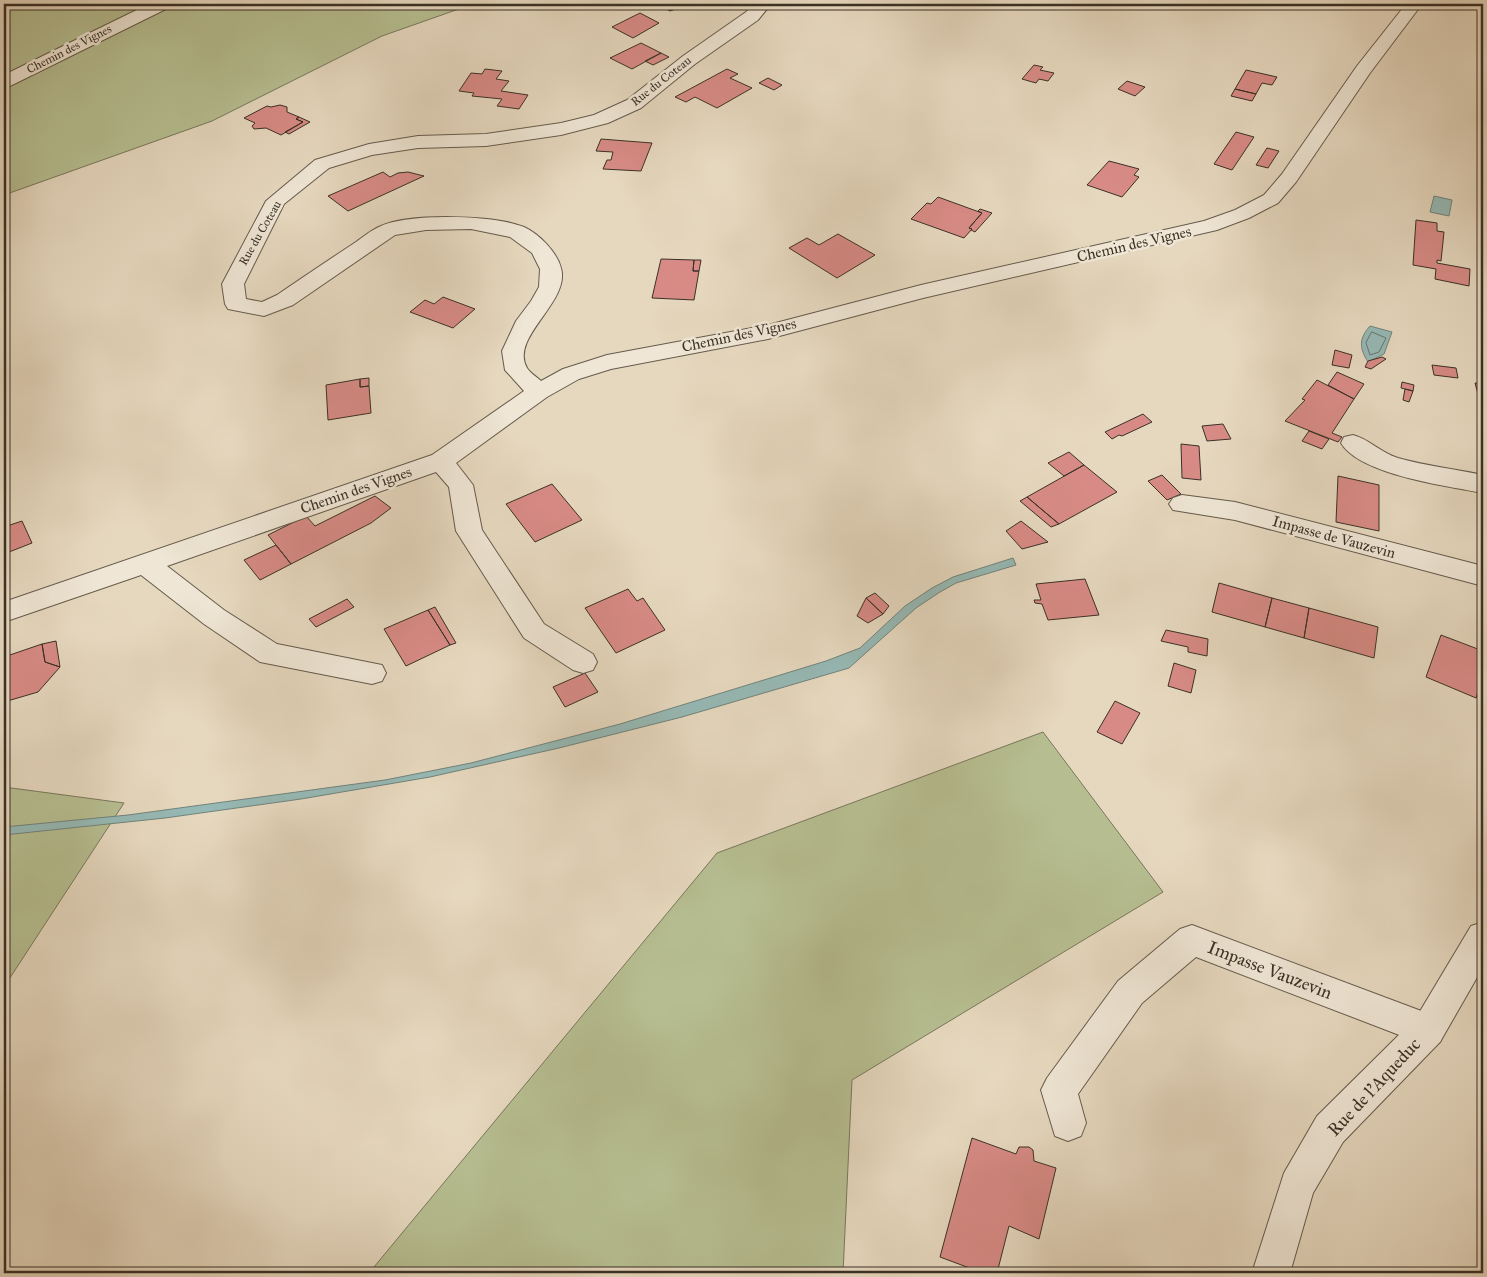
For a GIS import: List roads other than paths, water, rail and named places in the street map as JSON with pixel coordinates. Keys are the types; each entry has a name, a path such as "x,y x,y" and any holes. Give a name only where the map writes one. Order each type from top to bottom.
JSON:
{"street":[{"name":"Chemin des Vignes","path":"4,82 162,4"},
{"name":"Rue du Coteau","path":"539,392 516,370 514,351 527,321 541,304 550,287 551,269 541,250 516,232 471,223 426,224 389,230 285,300 264,309 236,304 233,284 276,201 322,164 369,150 418,142 486,140 561,129 602,120 634,104 689,60 752,16 763,4"},
{"name":"Chemin des Vignes","path":"4,612 441,461 539,392 572,374 607,362 768,332 921,292 1210,226 1242,214 1270,199 1289,178 1363,70 1414,4"},
{"path":"1353,443 1371,456 1392,465 1483,484"},
{"path":"441,461 461,486 470,531 534,631 583,662"},
{"name":"Impasse de Vauzevin","path":"1182,504 1235,511 1483,576"},
{"path":"146,564 214,617 270,654 372,673"},
{"name":"Rue de l'Aqueduc","path":"1271,1273 1297,1186 1330,1129 1428,1030 1483,937"},
{"name":"Impasse Vauzevin","path":"1068,1123 1059,1090 1130,992 1192,940 1428,1030"}],"water":[{"path":"1434,196 1452,200 1449,216 1430,212"},
{"path":"1370,326 1392,332 1384,354 1368,362 1363,352 1362,339"},
{"path":"1013,558 1016,565 956,583 916,608 849,668 682,717 559,748 430,777 301,799 165,818 4,835 4,827 128,815 385,780 471,763 620,724 826,661 860,648 905,606 932,588 953,577"}]}
